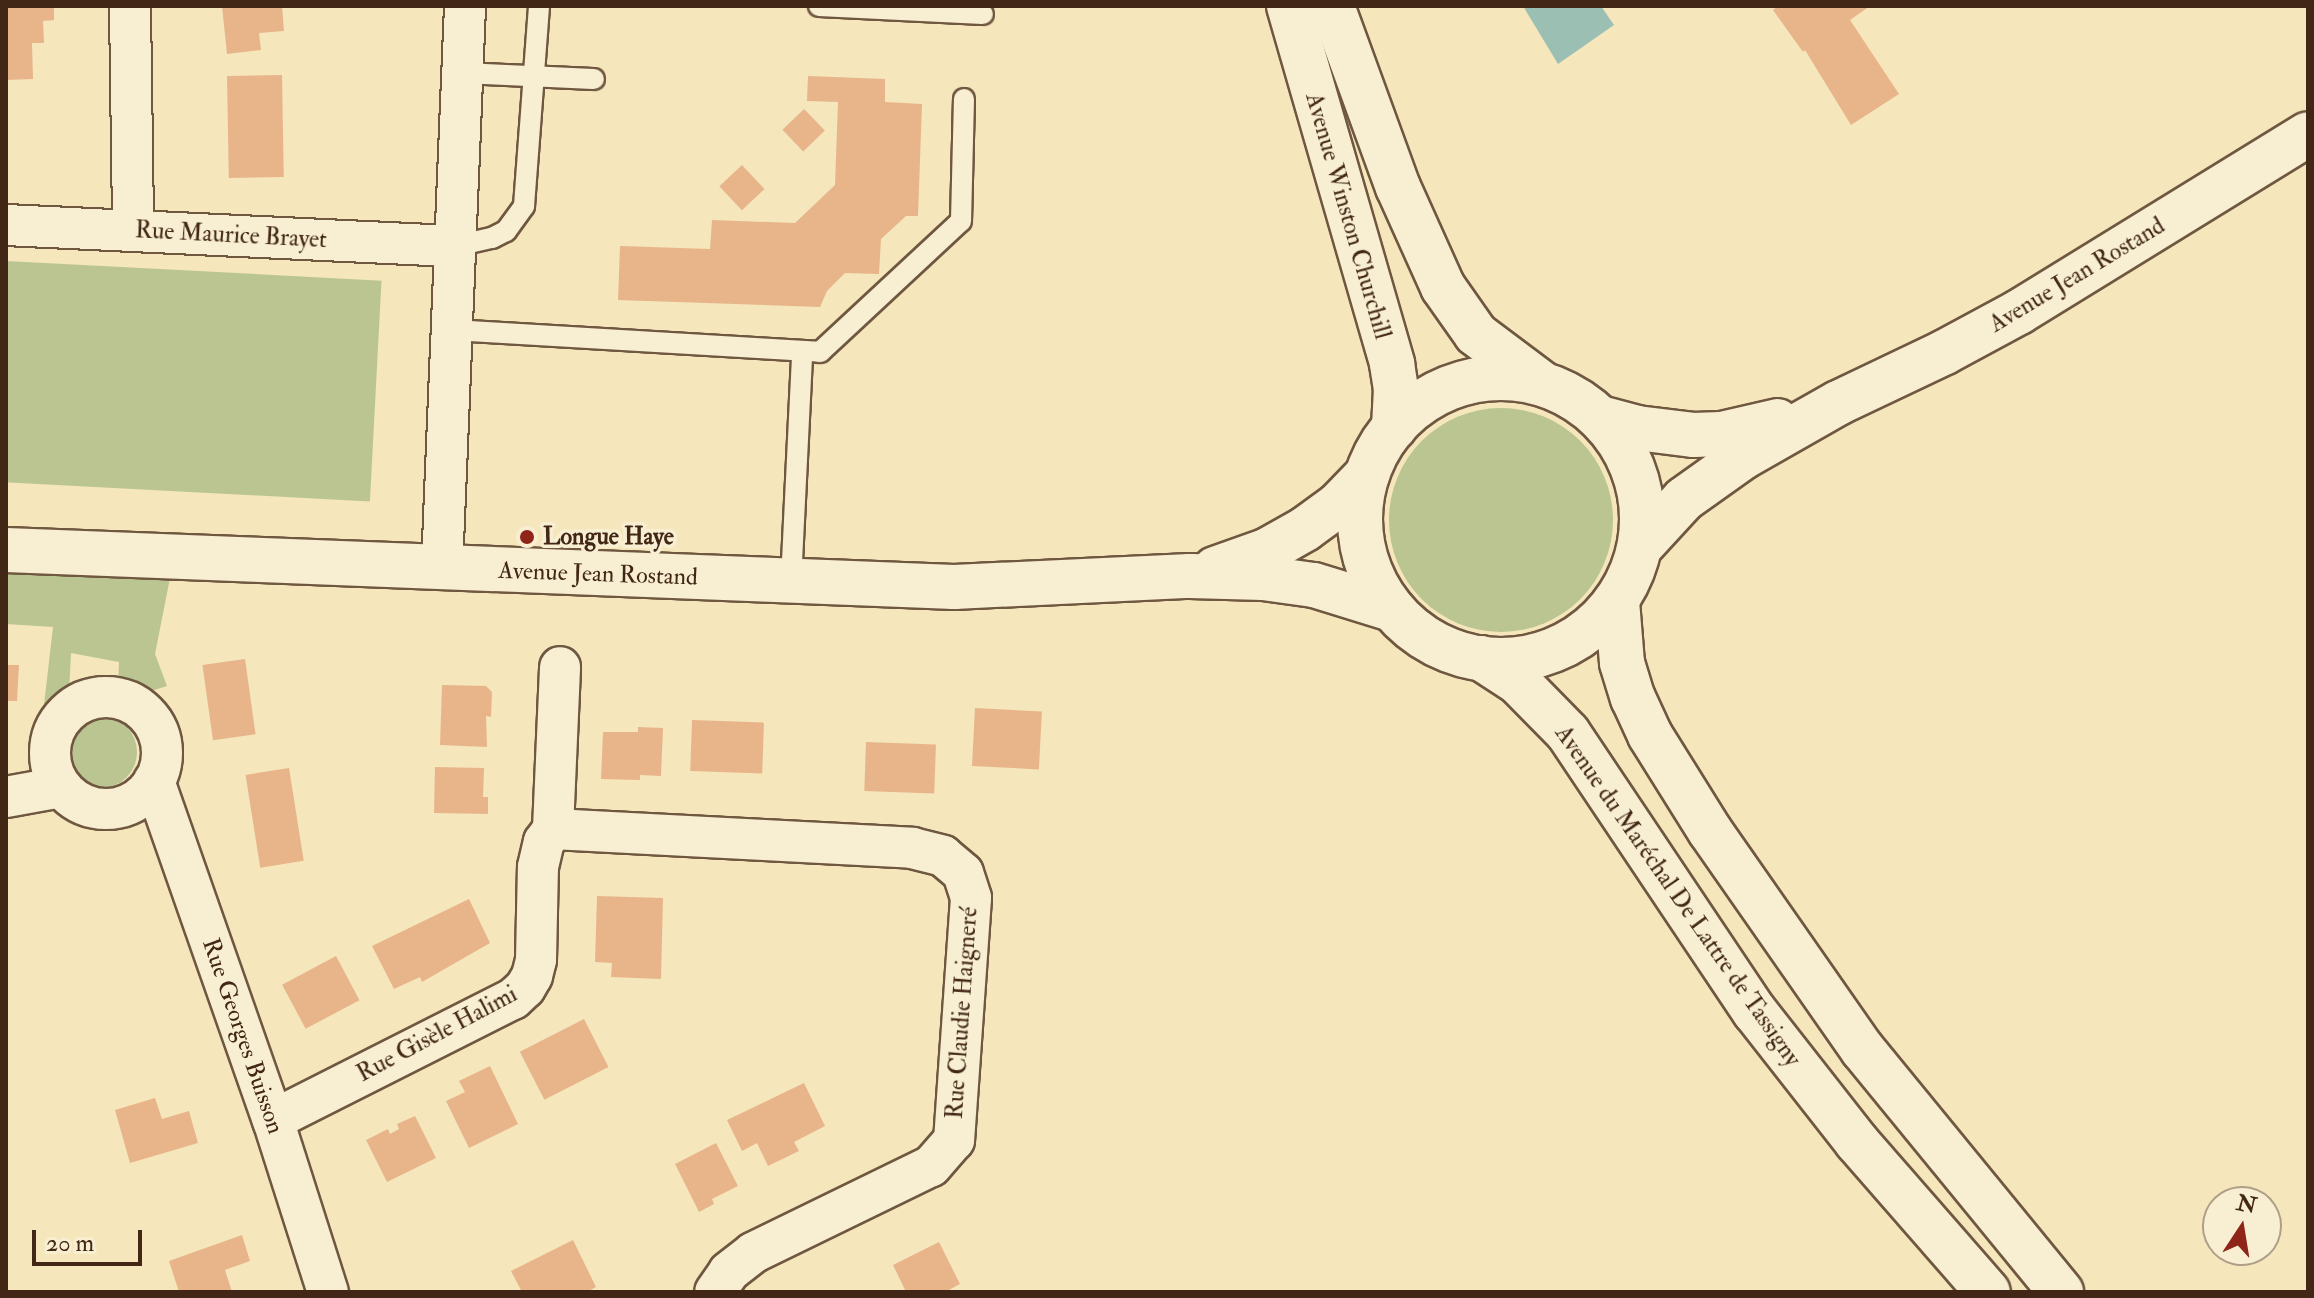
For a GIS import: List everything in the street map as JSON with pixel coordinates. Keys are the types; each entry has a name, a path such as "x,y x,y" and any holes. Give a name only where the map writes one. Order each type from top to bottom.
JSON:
{"main road":[{"name":"Avenue Winston Churchill","path":"1289,6 1392,364 1396,388 1394,428"},
{"name":"Avenue Winston Churchill","path":"1332,6 1398,187 1443,287 1476,334 1516,367 1546,385"},
{"name":"Avenue Jean Rostand","path":"1640,547 1670,512 1699,487 1761,445 2019,312 2308,134"},
{"path":"1508,378 1546,385 1580,402 1600,418 1617,437 1634,471 1642,509 1640,547 1629,581 1617,601 1590,629 1557,649 1519,659 1481,658 1432,642 1392,609 1372,576 1361,539 1361,500 1367,475 1394,428 1434,395 1470,382 1508,378"},
{"name":"Avenue Jean Rostand","path":"1600,418 1675,434 1722,434 1838,403"},
{"name":"Avenue Jean Rostand","path":"1190,576 1246,559 1287,540 1337,506 1367,475"},
{"name":"Avenue Jean Rostand","path":"6,550 969,587 1190,576 1290,580 1392,609"},
{"path":"1617,601 1622,663 1633,698 1650,735 1710,831 1863,1050 2061,1292"},
{"name":"Avenue du Maréchal De Lattre de Tassigny","path":"1481,658 1518,682 1568,733 1755,1012 1857,1142 1988,1292"}],"street":[{"path":"130,6 133,230"},
{"path":"442,567 465,6"},
{"name":"Rue Maurice Brayet","path":"6,225 456,246"},
{"name":"Rue Gisèle Halimi","path":"273,1120 513,999 525,988 536,960 538,867 544,842 553,829 560,667"},
{"name":"Rue Georges Buisson","path":"61,787 50,759 56,728 76,706 105,698 134,706 156,728 162,749 154,781 273,1120 328,1292"},
{"path":"6,797 61,787 88,806 109,809 140,797 154,781"},
{"name":"Rue Claudie Haigneré","path":"553,829 912,848 943,856 963,873 971,898 954,1140 931,1166 753,1253 729,1272 715,1292"}],"lane":[{"path":"456,246 492,238 506,231 524,206 539,6"},
{"path":"819,6 983,14"},
{"path":"462,73 594,79"},
{"path":"454,330 820,352 961,221 964,99"},
{"path":"791,582 802,353"}],"green space":[{"path":"6,261 381,281 370,501 6,482"},
{"path":"1501,408 1544,417 1580,441 1604,477 1613,520 1604,563 1580,599 1544,623 1501,632 1458,623 1422,599 1398,563 1389,520 1398,477 1422,441 1458,417"},
{"path":"6,569 171,573 155,654 167,686 148,692 118,686 119,662 71,653 69,693 44,705 53,627 6,624"},
{"path":"94,716 108,716 127,726 137,745 137,759 127,778 108,788 94,788 75,778 65,759 65,745 75,726"}],"water":[{"path":"1523,6 1601,6 1614,25 1558,64"}],"building":[{"path":"6,6 54,6 54,20 43,21 44,43 32,43 33,79 6,80"},
{"path":"222,6 282,6 284,31 259,33 261,50 227,54"},
{"path":"1778,6 1870,6 1850,20 1899,94 1851,125 1805,50 1803,52 1773,10"},
{"path":"282,75 284,177 229,178 227,76"},
{"path":"808,76 885,79 885,102 922,104 918,216 906,216 881,239 879,274 845,273 827,291 820,307 618,300 620,246 710,249 712,220 795,223 835,185 838,102 807,101"},
{"path":"804,109 825,131 803,151 782,130"},
{"path":"742,165 765,189 742,210 719,186"},
{"path":"245,659 256,734 213,740 202,665"},
{"path":"6,665 19,665 17,701 6,701"},
{"path":"442,685 486,686 492,692 491,717 486,716 487,747 440,745"},
{"path":"975,708 1042,712 1039,769 972,766"},
{"path":"692,720 764,723 762,773 690,771"},
{"path":"638,727 663,728 661,776 640,775 640,780 601,779 603,732 638,732"},
{"path":"866,742 936,744 934,793 864,791"},
{"path":"435,767 484,768 483,797 488,797 488,814 434,813"},
{"path":"289,768 304,861 260,868 246,775"},
{"path":"597,896 663,898 661,979 611,977 612,963 595,962"},
{"path":"469,899 490,943 422,982 420,977 394,989 372,946"},
{"path":"336,956 359,1000 306,1029 282,985"},
{"path":"584,1019 609,1067 544,1100 520,1052"},
{"path":"490,1066 518,1124 469,1148 446,1101 465,1092 459,1081"},
{"path":"804,1083 825,1126 794,1142 799,1151 768,1166 757,1143 742,1151 727,1120"},
{"path":"155,1098 162,1119 189,1111 198,1143 130,1163 115,1110"},
{"path":"415,1116 436,1158 387,1182 366,1140 388,1129 390,1134 399,1129 397,1124"},
{"path":"716,1143 738,1186 712,1199 714,1204 699,1212 675,1164"},
{"path":"242,1235 250,1261 225,1270 232,1292 179,1292 169,1261"},
{"path":"573,1240 596,1287 587,1292 522,1292 511,1271"},
{"path":"939,1242 960,1284 945,1292 906,1292 893,1265"}],"place":[{"name":"Longue Haye","path":"527,537"}]}
